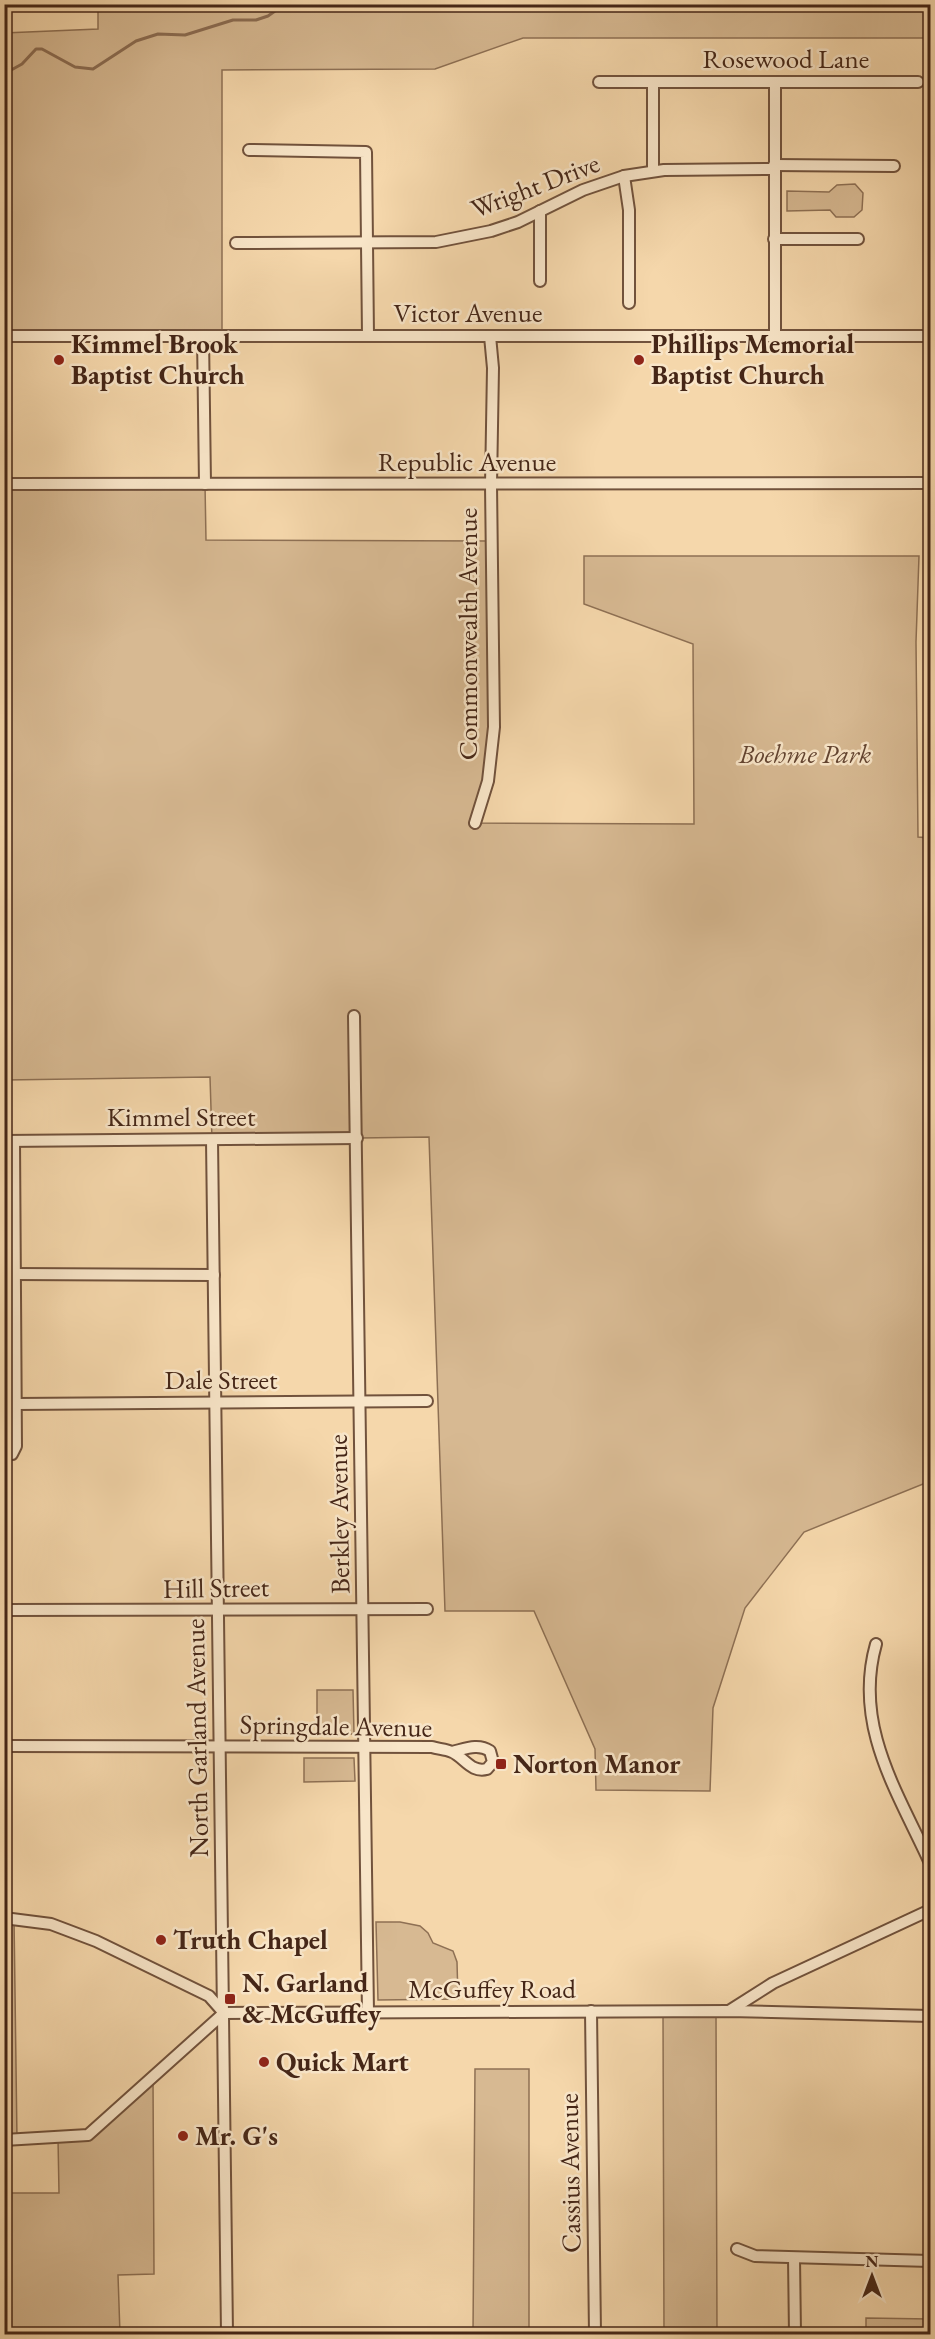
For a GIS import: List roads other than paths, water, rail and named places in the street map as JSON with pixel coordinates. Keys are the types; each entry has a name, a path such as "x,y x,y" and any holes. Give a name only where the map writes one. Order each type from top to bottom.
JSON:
{"street":[{"name":"Rosewood Lane","path":"599,82 918,82"},
{"path":"653,82 653,171"},
{"path":"774,82 775,336"},
{"path":"249,150 366,152 368,335"},
{"name":"Wright Drive","path":"236,243 436,242 464,238 491,231 583,190 624,176 653,171 894,166"},
{"path":"624,176 629,210 630,303"},
{"path":"540,211 540,281"},
{"path":"774,239 858,239"},
{"name":"Victor Avenue","path":"4,336 930,336"},
{"path":"203,336 205,484"},
{"name":"Commonwealth Avenue","path":"475,823 488,781 494,727 491,485 493,368 490,336"},
{"name":"Republic Avenue","path":"4,484 930,483"},
{"name":"Berkley Avenue","path":"354,1016 368,2012"},
{"name":"Kimmel Street","path":"9,1140 357,1138"},
{"path":"4,1455 12,1454 16,1446 10,1300 15,1274 9,1140"},
{"name":"North Garland Avenue","path":"212,1140 227,2334"},
{"path":"15,1274 214,1275"},
{"name":"Dale Street","path":"16,1404 427,1401"},
{"name":"Hill Street","path":"4,1610 427,1609"},
{"path":"876,1644 870,1675 869,1697 876,1743 930,1863"},
{"name":"Springdale Avenue","path":"4,1746 432,1747 452,1752"},
{"path":"729,2011 773,1983 930,1910"},
{"path":"4,1918 51,1924 96,1941 209,1996 224,2013 88,2135 4,2140"},
{"name":"Cassius Avenue","path":"591,2011 595,2334"},
{"name":"McGuffey Road","path":"224,2013 729,2011 930,2016"},
{"path":"737,2249 755,2256 930,2261"},
{"path":"794,2258 795,2334"}],"waterway":[{"path":"4,74 22,64 36,49 42,49 75,67 93,69 136,41 158,34 185,35 233,20 256,20 268,16 285,4"},
{"path":"324,4 334,10 367,4"}],"place":[{"name":"Kimmel Brook Baptist Church","path":"59,360"},
{"name":"Phillips Memorial Baptist Church","path":"639,360"},
{"name":"Norton Manor","path":"501,1764"},
{"name":"Truth Chapel","path":"161,1940"},
{"name":"N. Garland & McGuffey","path":"230,1999"},
{"name":"Quick Mart","path":"264,2062"},
{"name":"Mr. G's","path":"183,2136"}],"park label":[{"name":"Boehme Park","path":"805,754"}]}
